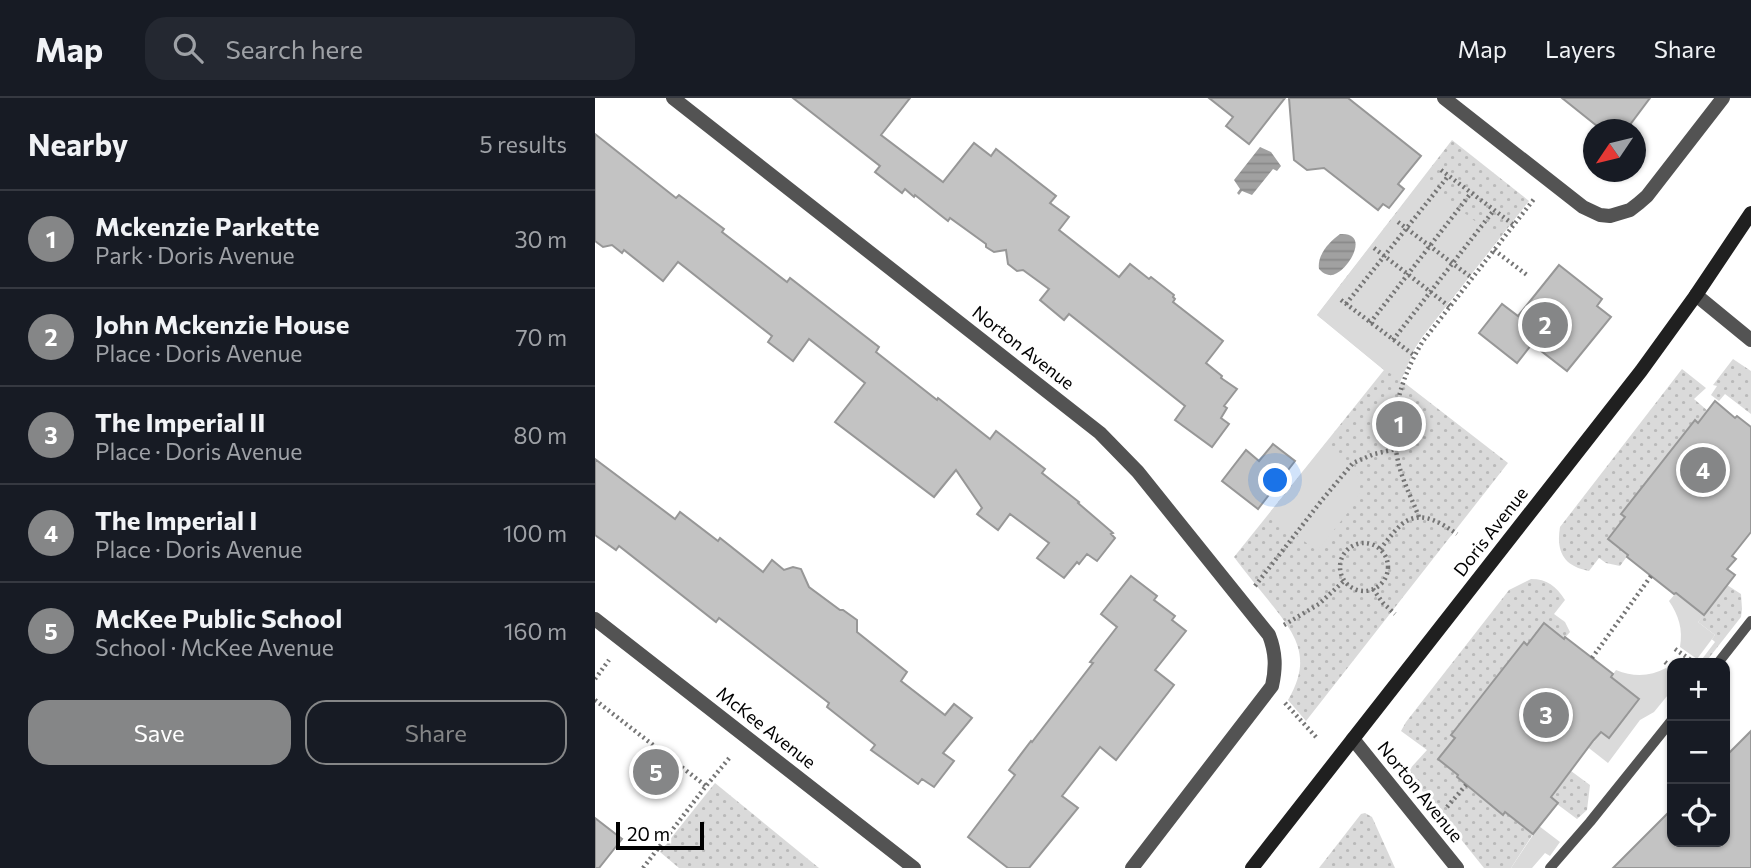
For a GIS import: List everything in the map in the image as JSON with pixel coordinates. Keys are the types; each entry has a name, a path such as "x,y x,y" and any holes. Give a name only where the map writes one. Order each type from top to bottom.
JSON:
{"street":[{"name":"Norton Avenue","path":"673,98 1100,433 1138,472 1269,635 1275,660 1272,686 1132,868"},
{"path":"1444,98 1575,201 1592,212 1610,216 1630,209 1647,196 1723,98"},
{"name":"Doris Avenue","path":"1252,868 1623,393 1696,295 1751,213"},
{"path":"1696,295 1751,340"},
{"name":"McKee Avenue","path":"595,619 914,868"},
{"name":"Norton Avenue","path":"1353,739 1457,868"}],"lane":[{"path":"1722,658 1751,621"},
{"path":"1550,868 1671,721"}],"path":[{"path":"1441,170 1514,225"},
{"path":"1415,356 1343,302 1385,256 1449,176"},
{"path":"1370,323 1471,192"},
{"path":"1419,517 1399,467 1396,449 1394,423 1404,381 1423,341 1534,199"},
{"path":"1393,340 1494,210"},
{"path":"1398,222 1472,278"},
{"path":"1374,248 1450,307"},
{"path":"1494,250 1527,275"},
{"path":"1243,601 1353,463 1396,449"},
{"path":"1380,549 1401,525 1419,517 1439,522 1457,534"},
{"path":"1361,543 1369,543 1380,549 1387,559 1388,567 1383,581 1373,589 1356,589 1345,580 1341,565 1346,551 1361,543"},
{"path":"1591,658 1651,576"},
{"path":"1269,635 1319,604 1345,580"},
{"path":"1373,589 1395,614"},
{"path":"1675,649 1688,658"},
{"path":"595,679 609,660"},
{"path":"595,701 706,786"},
{"path":"1285,703 1316,737"},
{"path":"643,868 731,756"},
{"path":"1447,807 1466,785"}],"shaded area":[{"path":"1452,140 1529,201 1422,337 1400,382 1508,463 1306,721 1288,700 1299,671 1298,647 1279,613 1234,557 1384,370 1317,315"},
{"path":"1260,147 1271,152 1281,166 1277,171 1273,169 1252,195 1242,191 1239,195 1237,193 1240,189 1234,180"},
{"path":"1422,180 1498,239 1422,337 1401,379 1384,370 1317,315"},
{"path":"1340,234 1350,235 1355,240 1353,255 1342,270 1327,275 1319,269 1320,259 1328,245"},
{"path":"1733,359 1751,371 1751,414 1725,394 1719,401 1711,395 1717,386 1713,385"},
{"path":"1682,369 1706,388 1694,399 1708,411 1698,423 1694,421 1621,514 1625,517 1608,538 1628,555 1620,566 1606,563 1599,558 1589,571 1580,569 1563,556 1559,543 1560,527"},
{"path":"1326,443 1355,467 1360,492 1354,505 1317,551 1269,514"},
{"path":"1531,579 1546,582 1562,595 1565,600 1554,614 1565,622 1570,632 1564,639 1527,645 1523,642 1451,734 1455,738 1438,759 1458,775 1457,778 1533,834 1511,868 1484,868 1407,772 1427,750 1401,731 1509,590"},
{"path":"1727,585 1741,594 1741,617 1709,658 1703,658 1715,642 1712,639 1715,635 1698,622"},
{"path":"1676,593 1704,615 1698,622 1715,635 1698,658 1680,647 1679,623 1669,601"},
{"path":"1667,669 1667,696 1654,712 1640,720 1608,763 1585,745 1590,739 1594,742 1601,732 1609,737 1639,699 1611,677 1616,670 1641,675"},
{"path":"1571,771 1590,785 1587,810 1577,819 1551,797"},
{"path":"715,783 819,868 679,868 660,852"},
{"path":"1361,814 1372,817 1395,868 1319,868"},
{"path":"1539,826 1560,842 1550,856 1545,853 1532,868 1511,868"}],"building":[{"path":"793,98 910,98 881,135 943,182 974,143 991,156 996,149 1056,196 1050,203 1069,217 1059,230 1119,277 1130,264 1149,279 1151,277 1174,295 1173,302 1223,341 1206,363 1237,389 1224,406 1227,408 1221,418 1229,424 1212,447 1175,420 1185,406 1069,314 1064,320 1040,300 1049,289 1023,270 1017,271 1008,264 1006,250 994,252 915,195 914,197 905,189 902,193 875,172 880,166"},
{"path":"1209,98 1285,98 1249,144 1226,126 1233,117"},
{"path":"1289,98 1348,98 1421,156 1398,184 1404,189 1389,208 1383,204 1378,210 1324,168 1307,170 1294,160"},
{"path":"1562,98 1650,98 1634,119 1588,119"},
{"path":"595,134 676,198 679,195 724,229 722,232 787,282 790,278 879,347 876,352 937,400 938,398 990,439 996,431 1045,469 1042,473 1113,533 1111,534 1115,538 1097,561 1087,554 1064,578 1037,558 1049,543 1010,514 998,530 977,514 982,508 956,470 934,497 835,422 865,383 809,339 793,361 768,342 772,336 678,262 663,281 624,250 622,253 612,245 603,247 595,241"},
{"path":"1559,265 1602,299 1597,306 1611,317 1567,371 1532,344 1517,363 1479,333 1502,304 1518,316"},
{"path":"1715,401 1751,427 1751,532 1732,556 1736,559 1727,569 1735,575 1704,615 1627,557 1628,555 1608,539 1625,517 1621,514 1695,420 1698,423"},
{"path":"1273,444 1295,461 1258,509 1222,481 1246,450 1259,461"},
{"path":"595,459 675,519 680,512 718,541 720,538 763,572 772,560 784,570 793,567 801,569 809,587 857,620 857,632 907,672 901,681 945,715 954,704 972,718 943,753 954,761 934,787 922,779 918,784 871,750 875,745 827,707 829,703 719,618 716,622 619,546 616,550 595,535"},
{"path":"1131,576 1157,596 1154,600 1175,616 1172,620 1186,631 1155,670 1174,685 1116,760 1100,747 1062,796 1078,808 1029,868 1008,868 968,837 1015,775 1009,770 1093,663 1090,662 1117,627 1101,614"},
{"path":"1544,623 1613,674 1611,677 1639,699 1609,738 1601,732 1593,741 1551,797 1558,803 1533,834 1505,812 1503,815 1438,759 1455,738 1451,735 1524,642 1527,645"},
{"path":"1751,731 1751,868 1613,868 1667,814 1667,847 1730,847 1730,752"},
{"path":"595,818 622,839 599,868 595,868"}],"place":[{"name":"John Mckenzie House","path":"1545,325"},
{"name":"Mckenzie Parkette","path":"1399,424"},
{"name":"The Imperial I","path":"1703,470"},
{"name":"The Imperial II","path":"1546,715"},
{"name":"McKee Public School","path":"656,772"}]}
